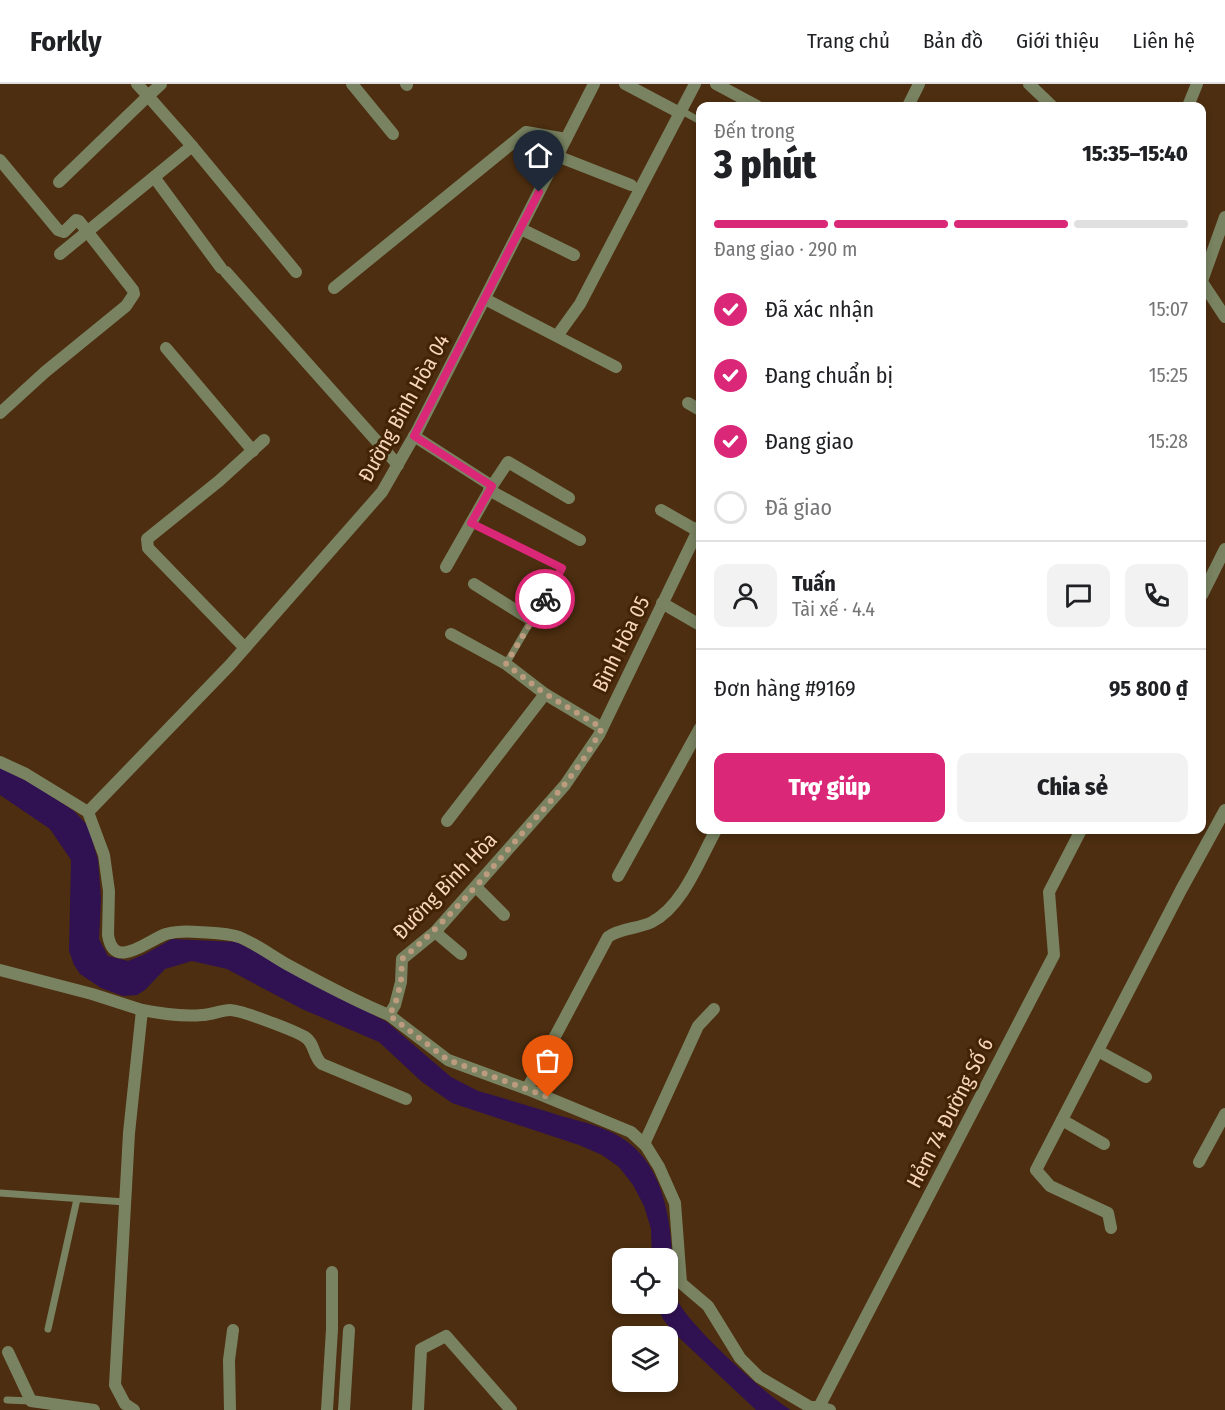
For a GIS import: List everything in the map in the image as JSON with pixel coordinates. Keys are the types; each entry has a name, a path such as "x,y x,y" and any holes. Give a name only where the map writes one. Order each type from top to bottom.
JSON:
{"street":[{"path":"137,84 192,146 296,272"},
{"path":"59,182 161,84"},
{"path":"352,84 393,134"},
{"name":"Đường Bình Hòa 04","path":"88,812 245,648 382,492 414,436 594,84"},
{"path":"625,84 681,112"},
{"path":"557,336 585,294 695,84"},
{"path":"716,84 750,102"},
{"path":"910,102 919,84"},
{"path":"1029,84 1048,102"},
{"path":"1190,102 1197,84"},
{"path":"334,288 526,132 566,139"},
{"path":"60,254 192,146"},
{"path":"557,156 631,185"},
{"path":"0,160 58,230 64,231 77,220 133,290 132,298 126,306 45,372 0,413"},
{"path":"154,177 224,270 398,465"},
{"path":"1206,271 1225,217"},
{"path":"521,228 574,255"},
{"path":"1206,288 1225,317"},
{"path":"485,299 616,367"},
{"path":"166,348 253,451"},
{"path":"688,403 696,408"},
{"path":"414,436 490,488 580,540"},
{"path":"245,648 148,548 147,539 264,440"},
{"path":"446,567 490,488 508,462 568,498"},
{"path":"661,510 696,527"},
{"name":"Bình Hòa 05","path":"572,775 602,728 696,534"},
{"path":"1206,587 1225,549"},
{"path":"474,584 533,621"},
{"path":"662,603 696,624"},
{"path":"451,634 506,664 544,693 602,728"},
{"path":"447,821 544,693"},
{"path":"618,876 696,735"},
{"path":"0,762 26,774 88,812 104,855 109,891 108,935 109,942 116,951 128,952 164,935 180,931 239,937 318,982 389,1015 448,1060 632,1132 644,1144 659,1167 675,1203 681,1283 708,1306 740,1358 759,1377 810,1407 825,1408"},
{"name":"Đường Bình Hòa","path":"389,1015 395,1005 401,982 402,959 435,932 572,775"},
{"path":"1111,1228 1108,1213 1050,1186 1036,1170 1225,810"},
{"path":"527,1089 608,937 616,932 655,921 664,914 679,897 714,834"},
{"name":"Hẻm 74 Đường Số 6","path":"825,1408 1054,955 1049,892 1079,834"},
{"path":"476,887 504,915"},
{"path":"435,932 461,954"},
{"path":"0,970 165,1015 189,1016 230,1010 278,1025 310,1041 322,1064 406,1099"},
{"path":"644,1144 698,1026 714,1009"},
{"path":"134,1410 125,1404 115,1385 129,1133 142,1010"},
{"path":"1098,1051 1146,1077"},
{"path":"1199,1162 1225,1114"},
{"path":"1062,1120 1104,1144"},
{"path":"327,1410 332,1329 332,1272"},
{"path":"230,1410 228,1369 233,1330"},
{"path":"344,1410 349,1330"},
{"path":"418,1410 421,1349 446,1336 508,1409"},
{"path":"8,1352 31,1401 94,1410"}],"lane":[{"path":"681,112 696,119"},
{"path":"471,523 562,568 506,664"},
{"path":"0,1193 125,1202"},
{"path":"48,1329 76,1199"},
{"path":"7,1400 31,1401"}],"shaded area":[{"path":"0,767 36,786 74,811 88,826 98,860 101,899 99,939 108,956 128,961 172,939 237,942 387,1022 451,1077 478,1091 614,1133 640,1154 657,1179 666,1209 671,1248 652,1248 651,1229 644,1206 633,1185 619,1167 602,1155 579,1145 452,1103 422,1082 379,1042 302,1009 227,969 192,961 165,969 137,995 123,996 101,988 80,974 69,951 71,860 50,829 0,795"},
{"path":"678,1301 695,1324 728,1358 791,1410 756,1410 678,1337 678,1326 668,1326 660,1314 678,1314"}],"way so far":[{"path":"545,599 506,664 544,693 602,728 565,785 435,932 402,959 401,982 395,1005 389,1015 448,1060 548,1097"}],"route":[{"path":"539,192 414,436 492,486 471,523 562,568 545,599"}]}
